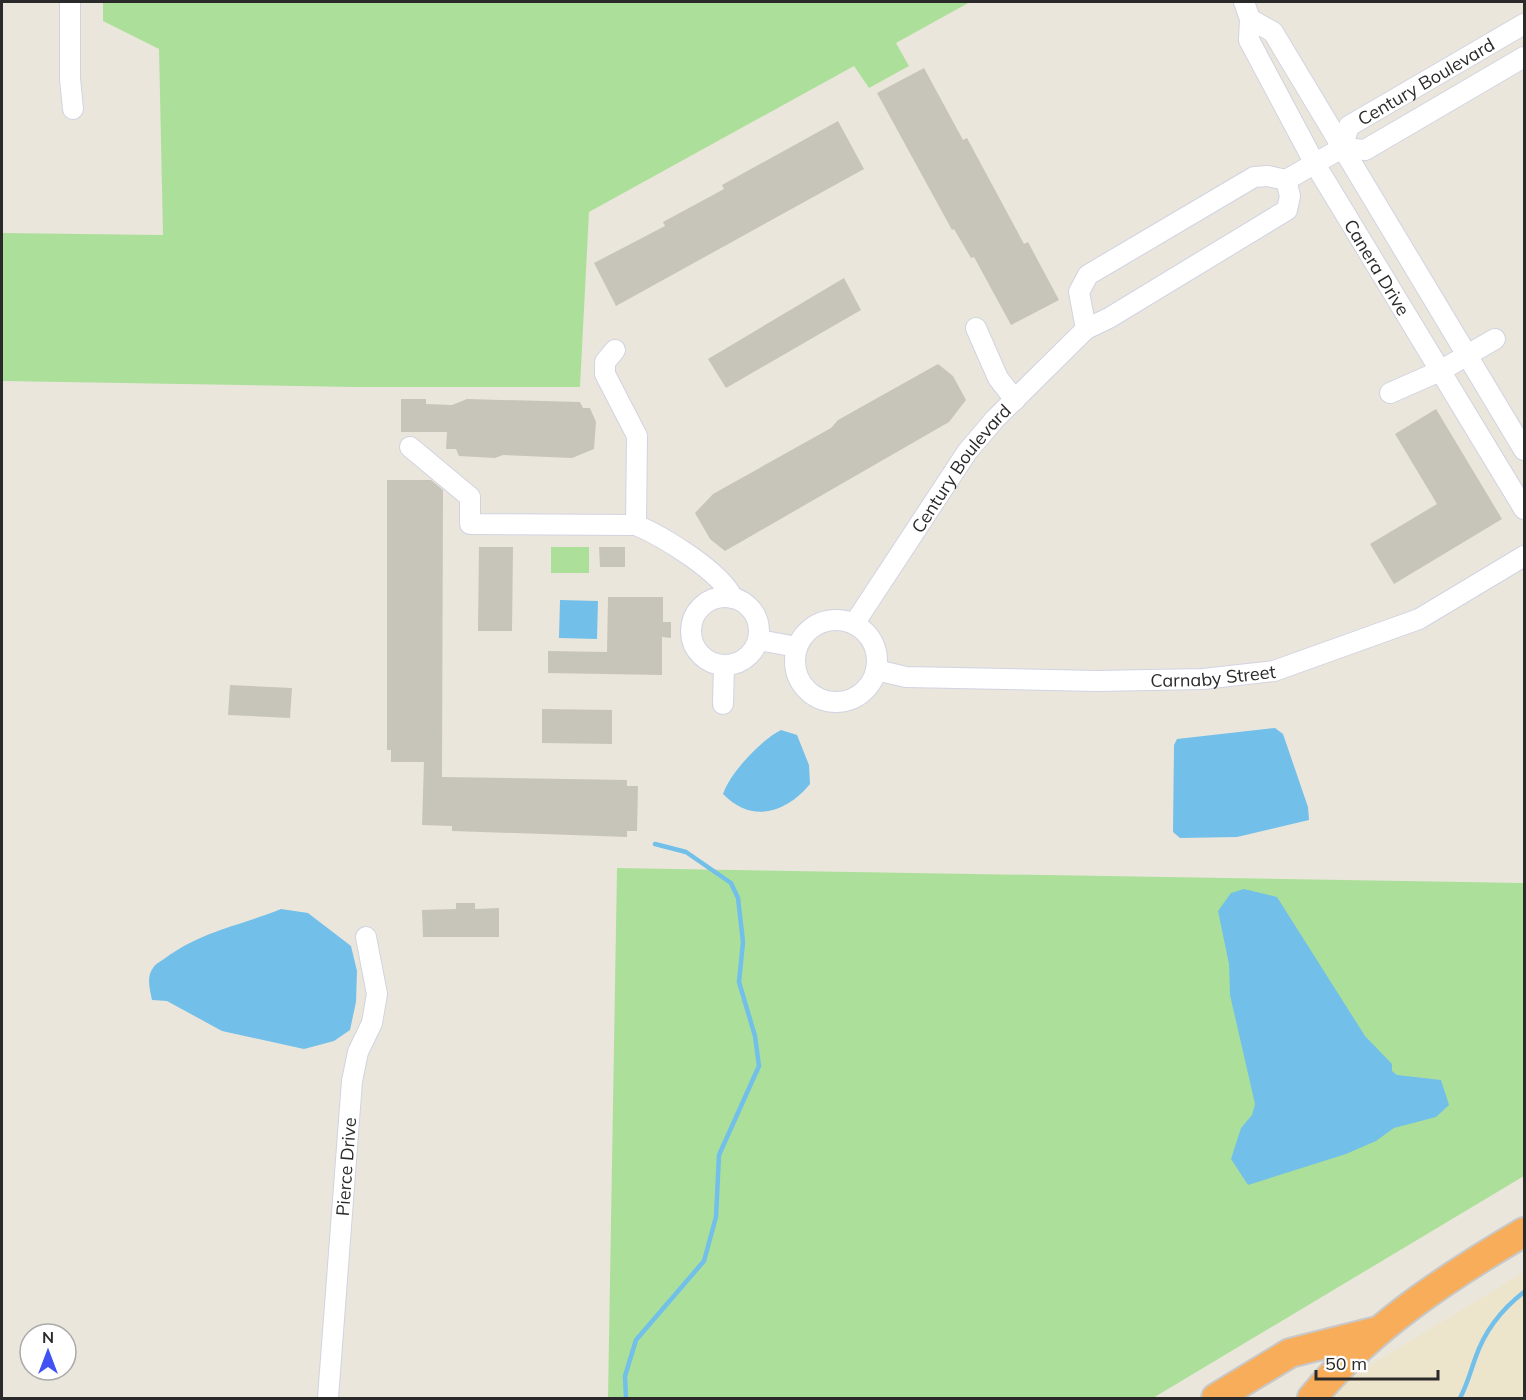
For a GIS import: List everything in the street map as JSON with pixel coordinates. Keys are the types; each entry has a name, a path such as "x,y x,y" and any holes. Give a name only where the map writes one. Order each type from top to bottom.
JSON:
{"highway":[{"path":"1312,1398 1330,1377 1379,1330 1444,1281 1524,1232"},
{"path":"1216,1398 1290,1353 1379,1330"}],"street":[{"path":"70,2 70,79 73,109"},
{"name":"Canera Drive","path":"1247,10 1273,33 1524,450"},
{"name":"Canera Drive","path":"1247,10 1249,40 1315,164 1524,509"},
{"name":"Century Boulevard","path":"1342,148 1349,126 1524,24"},
{"name":"Century Boulevard","path":"854,624 967,453 1015,400 1086,329 1109,318 1275,220 1287,210 1290,196 1286,180 1342,148 1365,150 1524,57"},
{"path":"1086,329 1079,292 1088,275 1254,177 1268,176 1286,180"},
{"path":"976,328 998,378 1015,400"},
{"path":"1390,393 1440,371 1495,339"},
{"path":"615,350 605,362 605,374 637,436 636,525"},
{"path":"410,447 470,497 470,524 636,525 652,531 728,587 733,598"},
{"name":"Carnaby Street","path":"876,670 906,677 1097,681 1203,679 1274,671 1419,619 1524,556"},
{"path":"704,604 705,570"},
{"path":"733,598 752,609 760,628 759,639 746,659 724,666 705,659 693,642 692,621 704,604 713,599 733,598"},
{"path":"841,620 854,624 865,632 873,644 876,670 870,683 850,699 837,702 824,700 802,685 796,673 797,647 804,635 821,623 841,620"},
{"path":"759,639 797,647"},
{"path":"723,704 724,666"},
{"name":"Pierce Drive","path":"328,1398 351,1081 358,1052 372,1023 377,994 366,937"}],"shaded area":[{"path":"1524,1272 1524,1398 1316,1398"}],"green space":[{"path":"103,2 970,2 896,43 909,66 869,88 854,66 589,212 580,387 354,387 2,381 2,233 163,235 159,49 103,21"},
{"path":"551,547 589,547 589,573 551,573"},
{"path":"617,868 1524,883 1524,1176 1153,1398 608,1398"}],"water":[{"path":"560,600 598,601 597,639 559,638"},
{"path":"1275,728 1283,734 1308,807 1309,820 1237,837 1180,838 1173,832 1174,745 1177,739"},
{"path":"781,730 797,735 809,765 810,784 790,802 768,811 757,812 734,803 723,794 732,777 756,749"},
{"path":"1244,889 1277,897 1365,1036 1392,1064 1392,1071 1397,1075 1441,1080 1449,1105 1436,1117 1394,1128 1376,1141 1346,1154 1248,1185 1231,1159 1241,1128 1252,1115 1255,1104 1230,995 1229,964 1218,911 1231,893"},
{"path":"281,909 308,913 351,946 357,971 356,1002 350,1030 334,1041 304,1049 222,1031 167,1001 152,1000 150,975 158,963 206,935"}],"building":[{"path":"924,68 963,140 967,138 1024,244 1028,242 1059,300 1011,325 974,257 971,258 954,229 952,230 877,93"},
{"path":"838,121 864,169 616,306 594,263 665,226 663,222 724,189 722,185"},
{"path":"844,278 861,310 726,388 708,359"},
{"path":"938,364 953,376 966,400 949,422 725,551 710,539 695,513 713,494 831,428 838,420"},
{"path":"401,399 426,399 426,404 452,405 467,399 580,402 583,408 590,408 596,422 594,449 572,458 459,456 456,449 446,449 447,432 401,432"},
{"path":"1436,409 1502,519 1394,584 1370,544 1437,504 1395,434"},
{"path":"387,480 431,480 443,490 442,777 627,780 627,786 638,786 637,831 627,831 627,837 452,831 452,826 422,825 424,762 391,762 391,750 387,750"},
{"path":"479,547 513,547 512,631 478,631"},
{"path":"599,547 625,547 625,567 600,567"},
{"path":"608,597 663,597 663,622 671,622 671,638 662,637 662,675 548,673 548,651 607,652"},
{"path":"230,685 292,688 290,718 228,715"},
{"path":"542,709 612,710 612,744 542,743"},
{"path":"456,903 475,903 475,909 499,908 499,937 423,937 422,910 456,909"}],"waterway":[{"path":"626,1398 625,1376 636,1340 704,1261 716,1217 719,1155 759,1066 755,1036 739,982 743,942 738,898 731,883 686,852 655,844"},
{"path":"1460,1398 1489,1330 1508,1306 1524,1292"}]}
